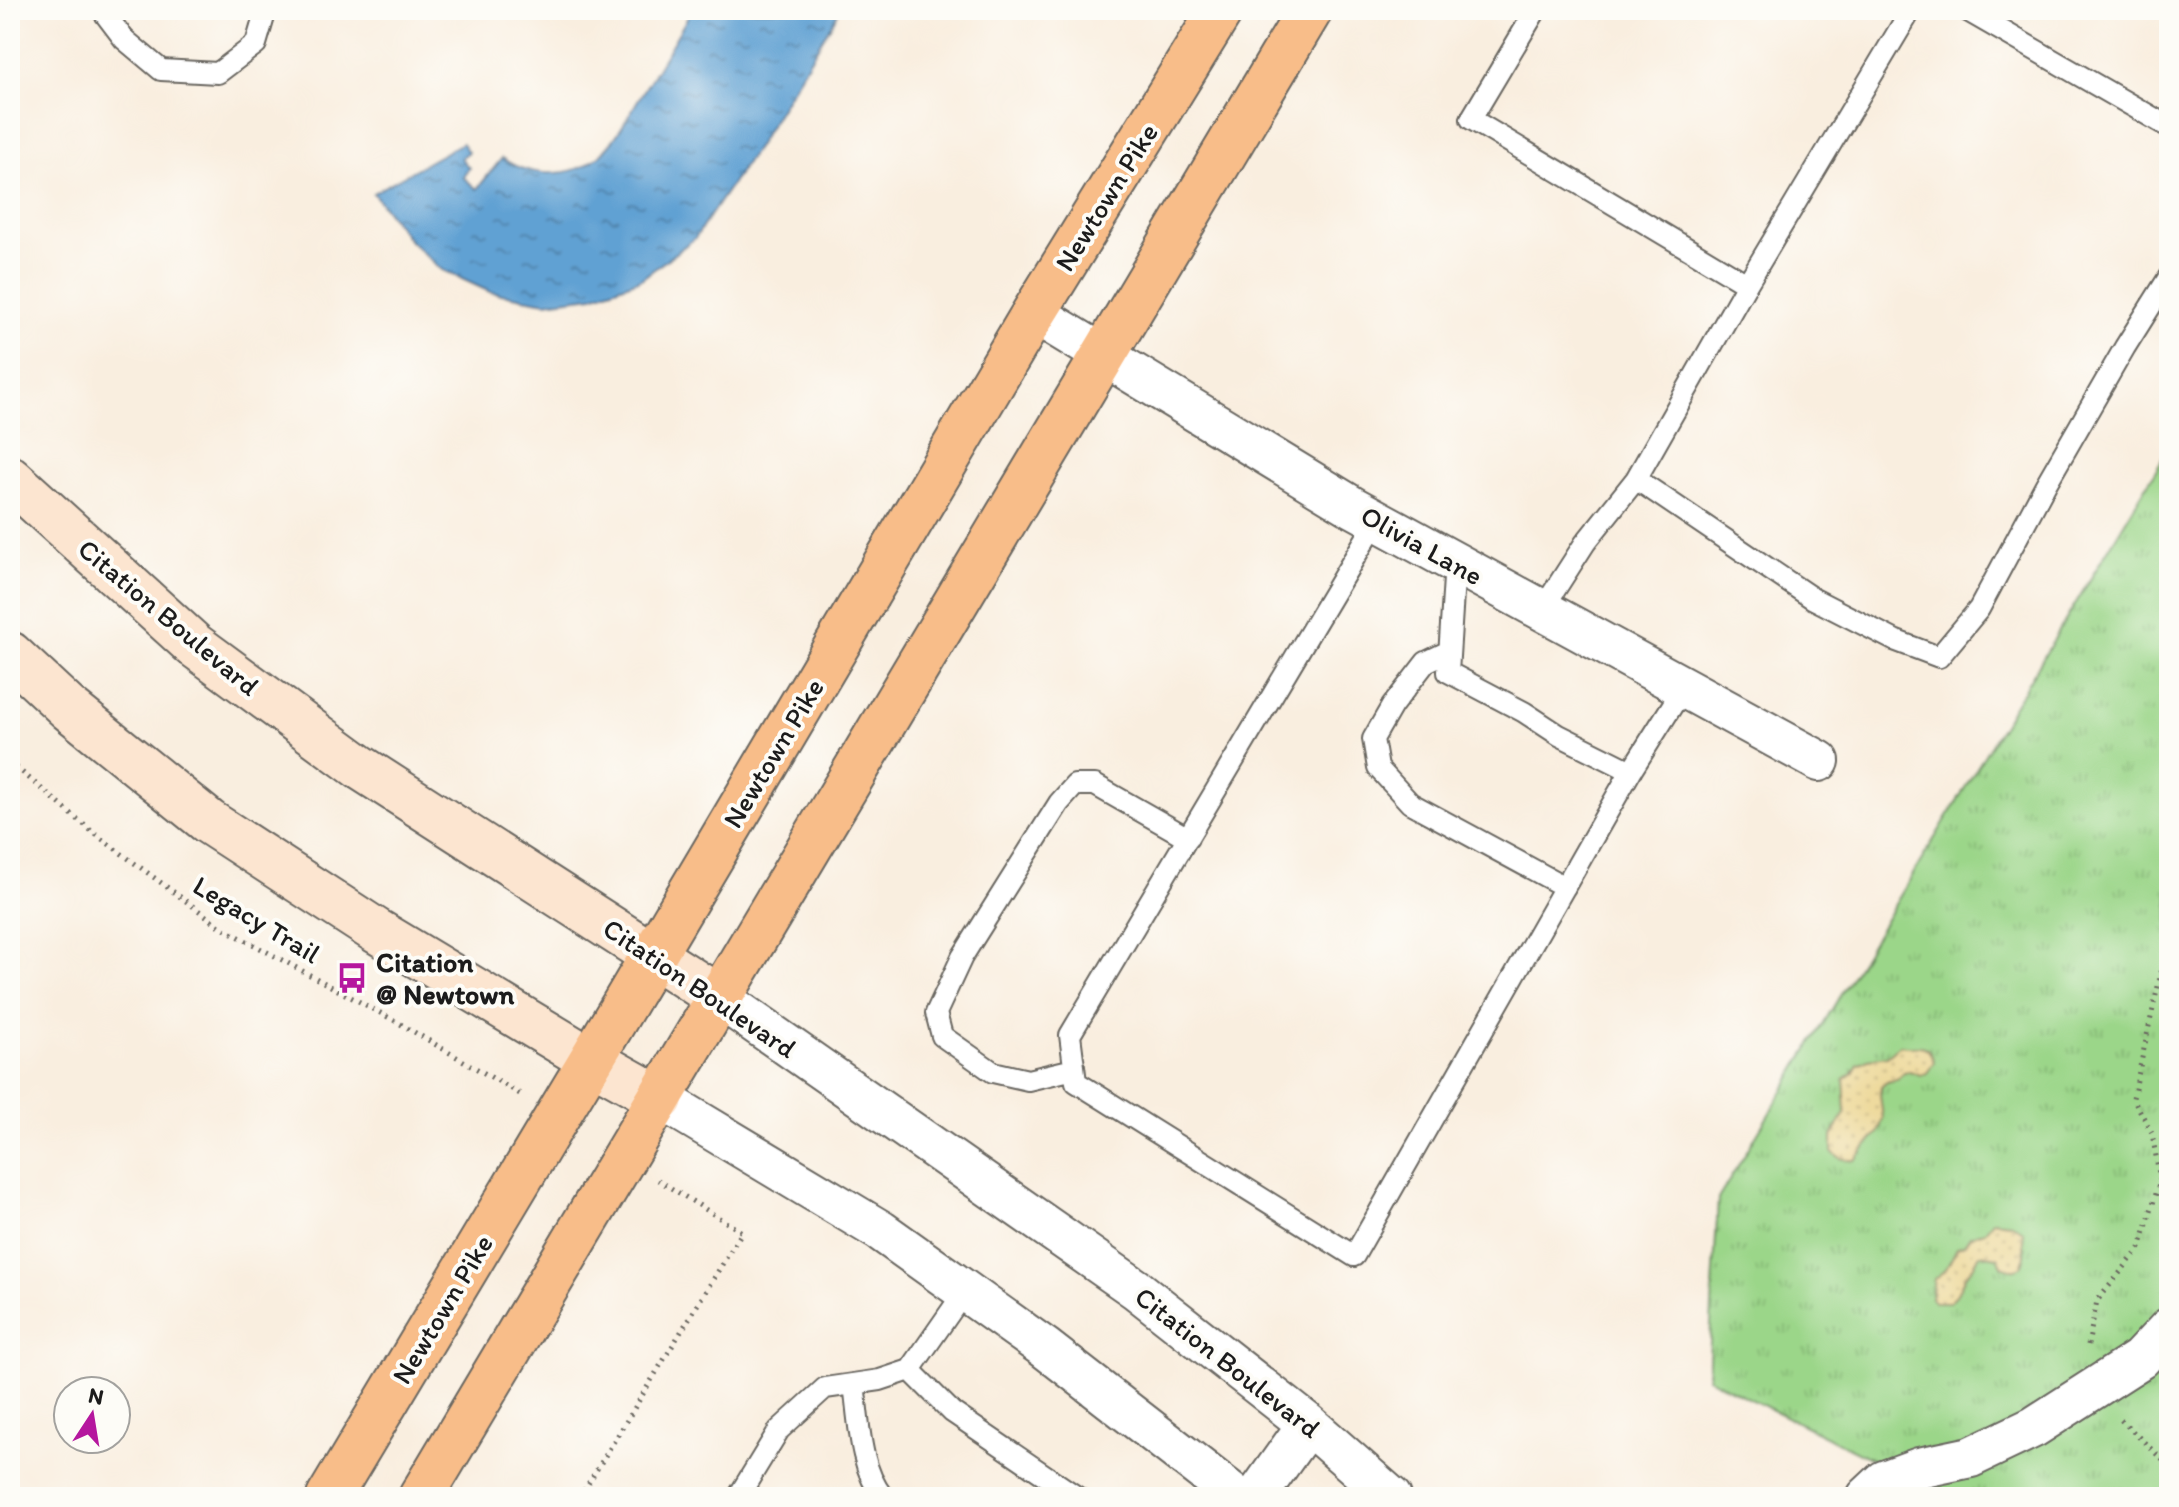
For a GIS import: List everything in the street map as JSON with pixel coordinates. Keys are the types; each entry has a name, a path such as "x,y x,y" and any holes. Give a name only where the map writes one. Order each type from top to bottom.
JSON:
{"highway":[{"name":"Newtown Pike","path":"329,1497 1034,313 1221,10"},
{"path":"421,1497 1310,10"}],"main road":[{"name":"Citation Boulevard","path":"10,478 194,645 360,767 721,999"},
{"path":"10,654 68,708 209,822 375,930 661,1099"}],"street":[{"name":"Olivia Lane","path":"1034,313 1377,520 1819,761"},
{"name":"Citation Boulevard","path":"721,999 1136,1289 1308,1424 1391,1497"},
{"path":"661,1099 881,1231 1045,1348 1237,1497"},
{"path":"1867,1497 1884,1481 1919,1468 1971,1457 2034,1427 2140,1359 2169,1328"},
{"path":"1256,1497 1308,1424"}],"lane":[{"path":"102,10 124,39 161,70 218,73 256,44 266,10"},
{"path":"1536,10 1471,119 1747,284"},
{"path":"1542,610 1585,543 1636,479 1747,284 1911,10"},
{"path":"1966,10 2169,127"},
{"path":"1636,479 1812,598 1894,640 1939,657 1979,609 2053,470 2169,277"},
{"path":"1377,520 1070,1035 1076,1082 1354,1256 1631,771 1684,687"},
{"path":"1455,562 1448,672 1524,712 1559,735 1631,771"},
{"path":"1449,651 1426,662 1392,706 1373,739 1378,768 1410,803 1565,887"},
{"path":"1074,1069 1028,1080 993,1072 942,1036 936,1013 962,957 1059,803 1075,785 1095,785 1188,838"},
{"path":"738,1497 779,1430 825,1388 880,1380 910,1370 965,1291"},
{"path":"910,1370 952,1412 1077,1497"},
{"path":"854,1384 863,1447 874,1485 883,1497"}],"path":[{"name":"Legacy Trail","path":"10,762 95,834 221,927 503,1083"},
{"path":"2169,937 2133,1098 2152,1133 2160,1180 2140,1248 2097,1301 2084,1362 2123,1424 2169,1466"},
{"path":"580,1497 742,1232 662,1182"}],"green space":[{"path":"2169,448 2169,1497 1948,1497 1708,1378 1718,1199"}],"sand":[{"path":"1900,1045 1924,1047 1934,1062 1927,1073 1904,1072 1881,1087 1883,1119 1878,1133 1855,1160 1840,1157 1832,1152 1832,1136 1846,1112 1844,1079 1853,1073 1858,1064 1887,1056"},
{"path":"1993,1221 2011,1223 2023,1231 2025,1256 2021,1267 2007,1268 2002,1266 1998,1257 1980,1254 1950,1302 1934,1302 1931,1298 1934,1279 1946,1269 1957,1248 1964,1245 1970,1236 1985,1231"}],"water":[{"path":"692,10 840,10 758,145 695,238 641,279 593,296 546,302 490,292 442,270 410,241 373,193 462,143 468,152 461,158 469,168 463,177 477,189 502,158 525,169 551,173 588,164 605,151 615,137"}],"place":[{"name":"Citation @ Newtown","path":"352,978"}]}
